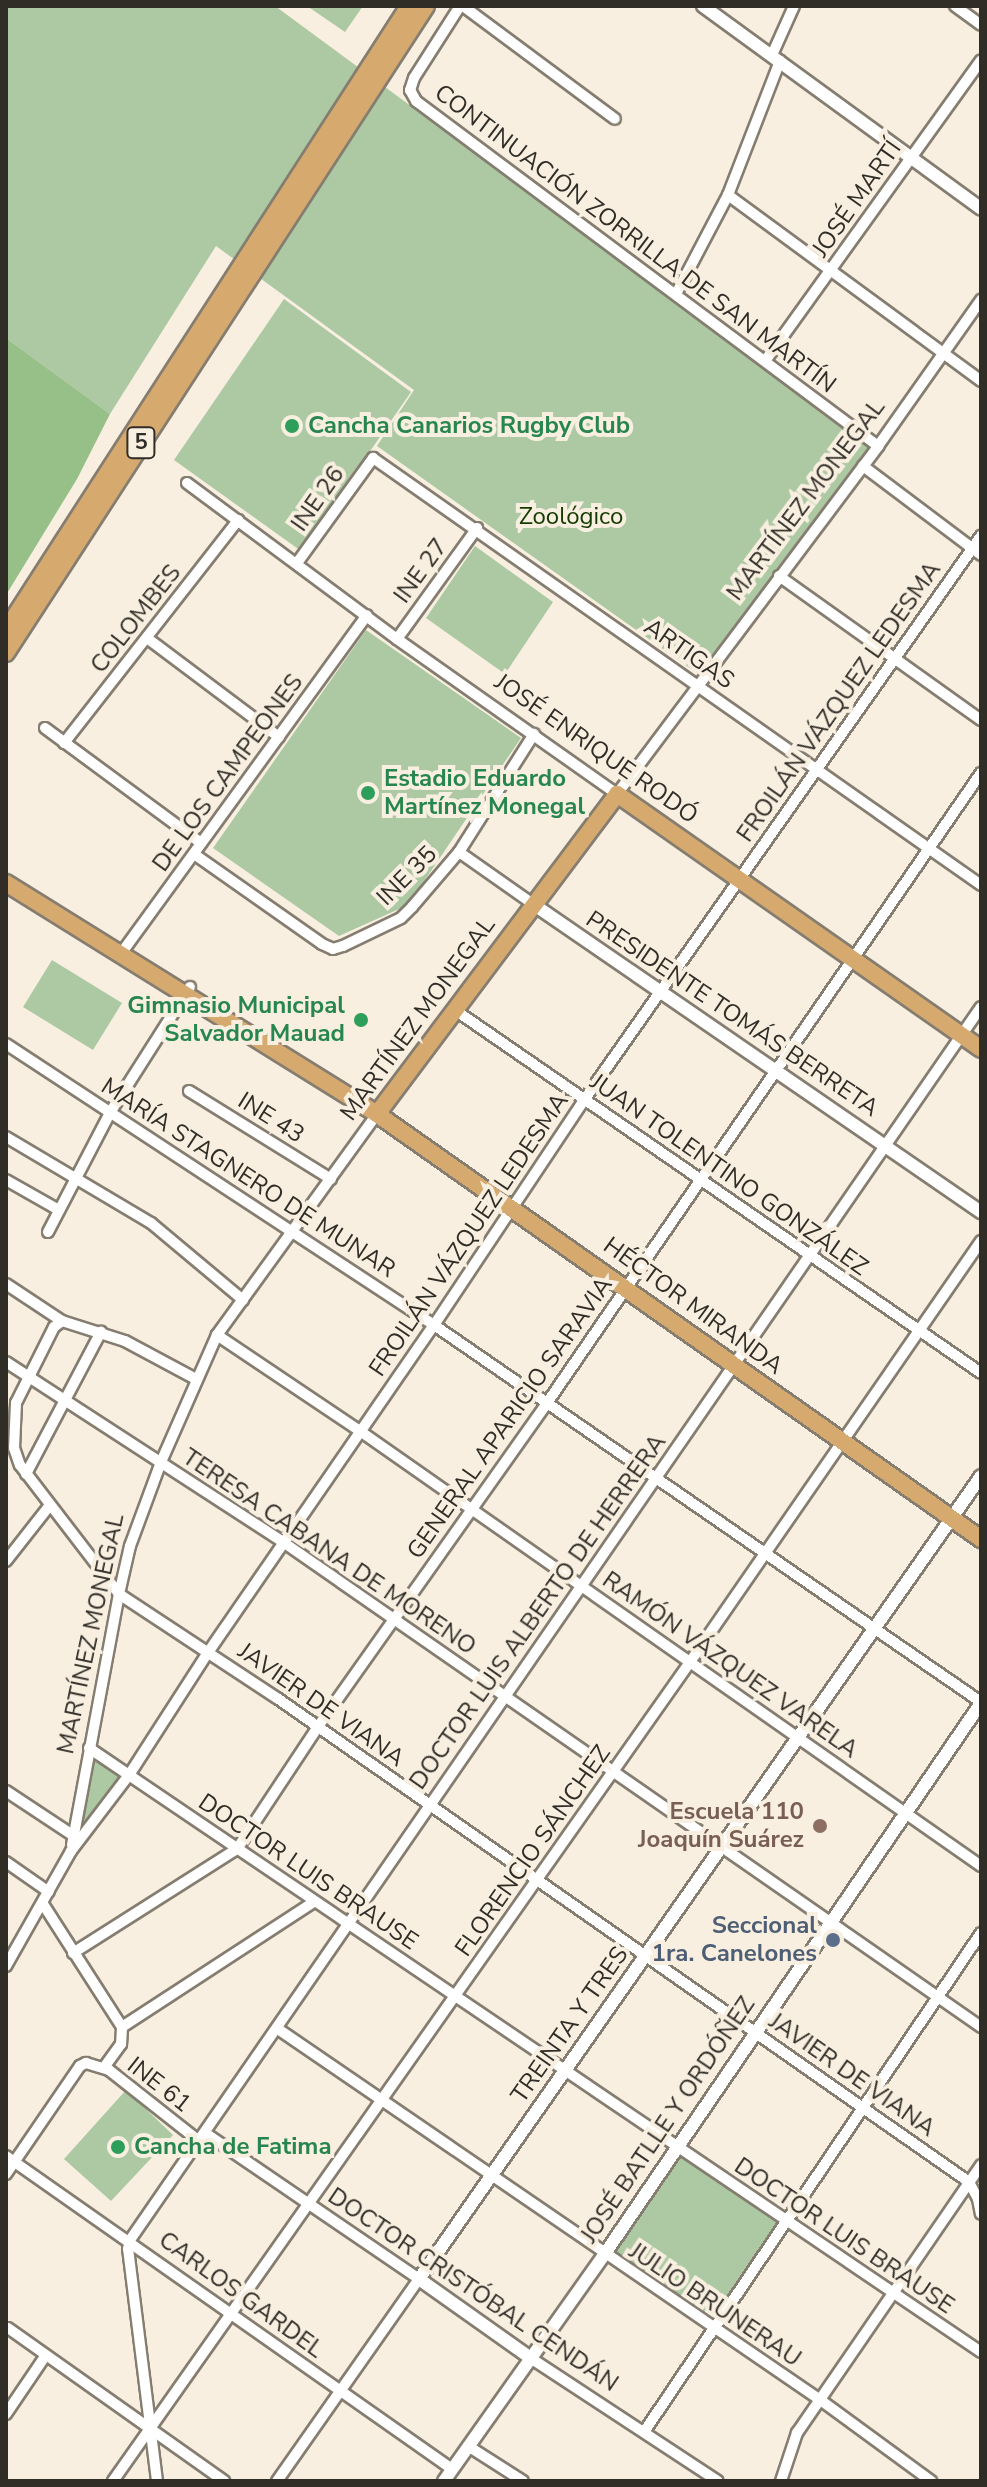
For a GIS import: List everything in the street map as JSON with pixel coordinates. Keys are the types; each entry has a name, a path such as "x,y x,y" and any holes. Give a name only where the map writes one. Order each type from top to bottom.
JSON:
{"highway":[{"name":"5","path":"276,222 409,6"},
{"name":"5","path":"6,630 261,244 426,6"},
{"name":"5","path":"6,653 261,244"},
{"name":"JOSÉ ENRIQUE RODÓ","path":"617,794 981,1049"},
{"name":"MARTÍNEZ MONEGAL","path":"379,1111 617,794"},
{"path":"6,872 123,951"},
{"path":"6,883 123,951"},
{"name":"HÉCTOR MIRANDA","path":"123,951 379,1111 981,1539"}],"street":[{"name":"CONTINUACIÓN ZORRILLA DE SAN MARTÍN","path":"461,6 420,67 410,90 425,110 878,446"},
{"path":"461,6 615,119"},
{"path":"703,6 981,209"},
{"path":"676,294 728,195 794,6"},
{"path":"955,6 981,25"},
{"name":"JOSÉ MARTÍ","path":"765,361 981,60"},
{"path":"728,195 981,381"},
{"name":"MARTÍNEZ MONEGAL","path":"617,794 878,446 981,300"},
{"name":"ARTIGAS","path":"373,458 477,528 981,885"},
{"name":"INE 26","path":"297,563 373,458"},
{"path":"863,466 977,552"},
{"name":"JOSÉ ENRIQUE RODÓ","path":"187,483 397,639 617,794"},
{"name":"COLOMBES","path":"64,743 238,520"},
{"name":"INE 27","path":"397,639 477,528"},
{"name":"FROILÁN VÁZQUEZ LEDESMA","path":"6,1966 71,1851 129,1775 283,1542 738,879 895,659 977,552 981,536"},
{"path":"779,576 981,720"},
{"name":"DE LOS CAMPEONES","path":"123,951 367,615"},
{"path":"147,638 279,737"},
{"path":"45,728 201,843"},
{"name":"INE 35","path":"194,854 322,944 333,949 343,946 401,918 459,852 534,734"},
{"name":"GENERAL APARICIO SARAVIA","path":"73,1953 237,1849 317,1728 547,1403 774,1069 981,773"},
{"name":"PRESIDENTE TOMÁS BERRETA","path":"459,852 981,1212"},
{"path":"48,1232 111,1111 188,990"},
{"name":"DOCTOR LUIS ALBERTO DE HERRERA","path":"130,2240 981,1007"},
{"name":"JUAN TOLENTINO GONZÁLEZ","path":"455,1010 981,1373"},
{"name":"MARÍA STAGNERO DE MUNAR","path":"6,1044 434,1325 981,1702"},
{"name":"INE 43","path":"189,1091 331,1179"},
{"name":"MARTÍNEZ MONEGAL","path":"71,1851 119,1594 144,1502 217,1335 379,1111"},
{"path":"6,1137 151,1223 243,1300"},
{"path":"6,1180 59,1210"},
{"name":"FLORENCIO SÁNCHEZ","path":"113,2481 537,1881 981,1241"},
{"path":"6,1284 62,1321 101,1332 196,1379"},
{"name":"JAVIER DE VIANA","path":"62,1321 54,1327 16,1403 14,1448 26,1474 119,1594 209,1651 969,2182"},
{"path":"26,1474 101,1332"},
{"name":"RAMÓN VÁZQUEZ VARELA","path":"217,1335 360,1431 981,1866"},
{"name":"TERESA CABANA DE MORENO","path":"6,1362 283,1542 981,2027"},
{"name":"TREINTA Y TRES","path":"277,2481 981,1476"},
{"path":"6,1561 50,1505"},
{"name":"JOSÉ BATLLE Y ORDÓÑEZ","path":"444,2481 604,2255 981,1702"},
{"name":"DOCTOR LUIS BRAUSE","path":"89,1748 678,2146 892,2295 981,2352"},
{"path":"6,1791 74,1836"},
{"path":"7,1866 49,1892"},
{"path":"122,2027 315,1901"},
{"path":"43,1904 122,2027 121,2044 104,2067"},
{"path":"644,2432 788,2221 936,1995 981,1933"},
{"path":"6,1939 19,1943"},
{"name":"JULIO BRUNERAU","path":"278,2029 604,2255 819,2399 931,2481"},
{"name":"INE 61","path":"6,2174 10,2159 80,2066 91,2063 104,2067 202,2137"},
{"name":"DOCTOR CRISTÓBAL CENDÁN","path":"202,2137 309,2204 532,2359 718,2481"},
{"name":"CARLOS GARDEL","path":"10,2159 130,2240 452,2469"},
{"path":"781,2481 797,2433 981,2165"},
{"path":"969,2182 978,2199 981,2214"},
{"path":"130,2240 128,2249 157,2481"},
{"path":"8,2328 224,2481"},
{"path":"6,2414 46,2355"},
{"path":"468,2446 523,2481"}],"green space":[{"name":"Zoológico","path":"6,6 275,6 871,445 701,676 377,446 414,390 216,246 110,414 6,338"},
{"path":"307,6 363,6 345,32"},
{"name":"Cancha Canarios Rugby Club","path":"284,299 411,392 301,551 174,460"},
{"path":"6,338 110,414 77,479 6,595"},
{"path":"475,546 553,602 505,674 426,618"},
{"name":"Estadio Eduardo Martínez Monegal","path":"366,630 521,738 408,905 339,936 213,848"},
{"path":"52,960 122,1003 93,1050 23,1007"},
{"path":"95,1757 121,1774 82,1827"},
{"name":"Cancha de Fatima","path":"126,2090 173,2135 111,2201 64,2159"},
{"path":"680,2152 782,2221 712,2324 610,2254"}],"place":[{"name":"Cancha Canarios Rugby Club","path":"292,426"},
{"name":"Estadio Eduardo Martínez Monegal","path":"368,793"},
{"name":"Gimnasio Municipal Salvador Mauad","path":"361,1020"},
{"name":"Escuela 110 Joaquín Suárez","path":"820,1826"},
{"name":"Seccional 1ra. Canelones","path":"833,1940"},
{"name":"Cancha de Fatima","path":"118,2147"}]}
